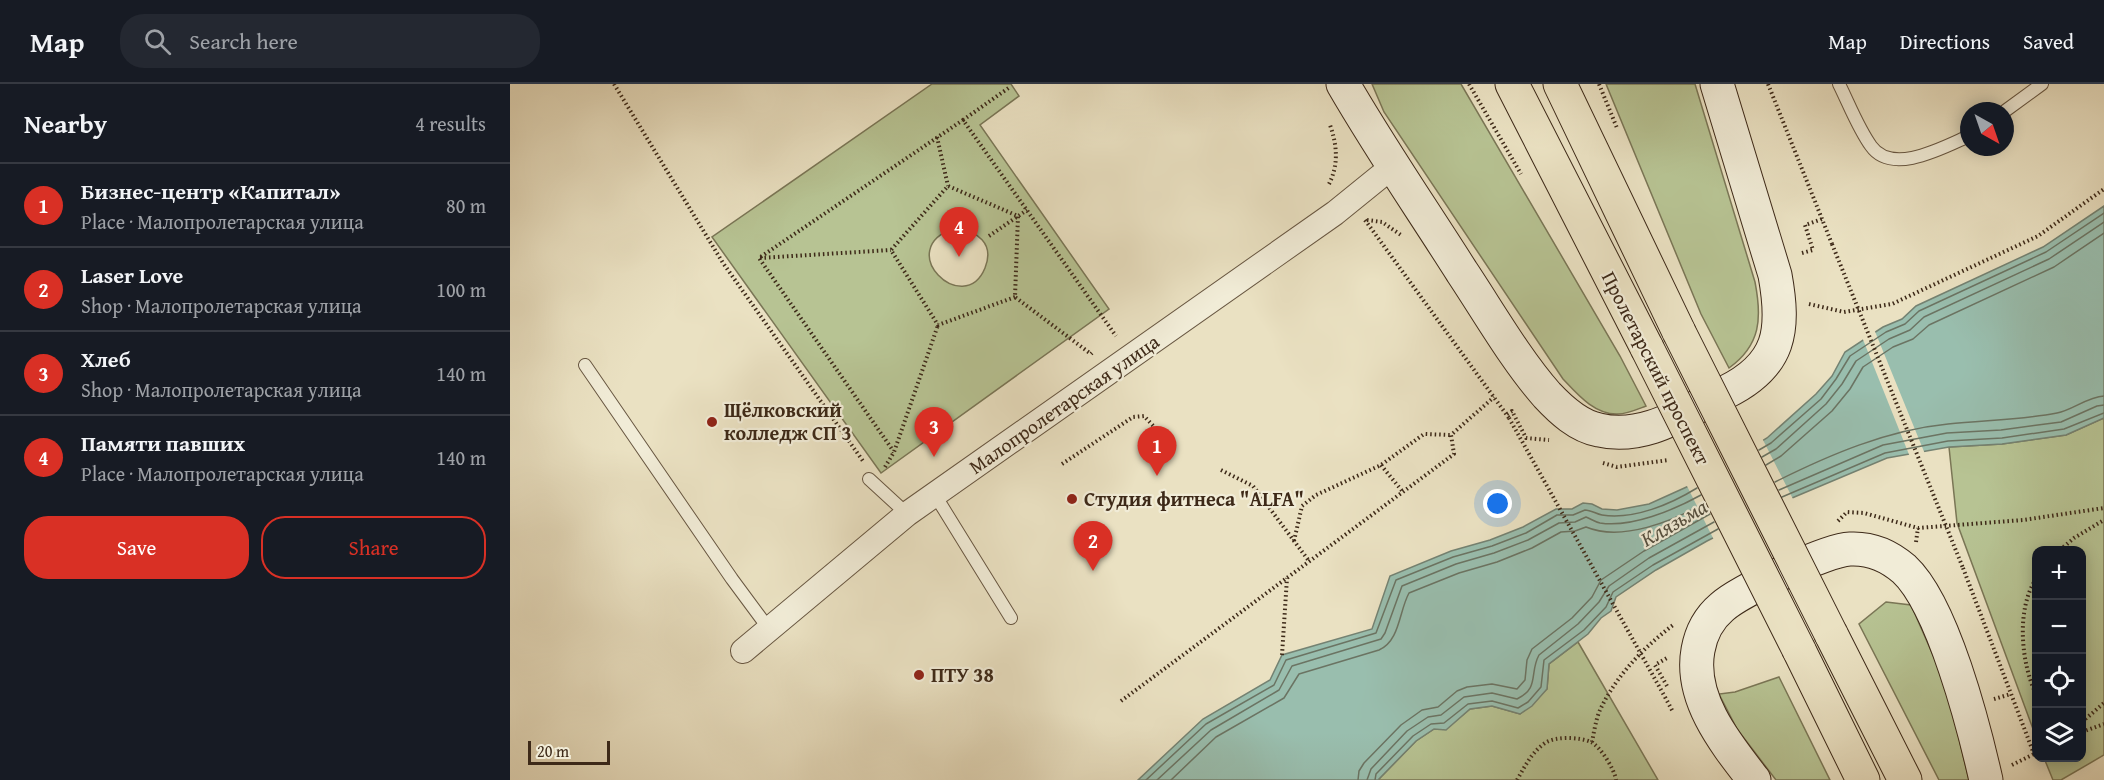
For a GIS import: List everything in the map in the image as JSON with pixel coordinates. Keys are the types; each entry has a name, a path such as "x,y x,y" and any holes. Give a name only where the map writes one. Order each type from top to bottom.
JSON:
{"main road":[{"path":"1343,84 1370,131 1516,353 1547,394 1573,419 1597,430 1620,434 1638,432 1657,426 1737,386 1754,374 1766,361 1774,346 1780,322 1780,303 1775,274 1717,84"},
{"path":"1360,84 1370,131"},
{"path":"1494,84 1616,290"},
{"name":"Пролетарский проспект","path":"1512,84 1863,780"},
{"name":"Пролетарский проспект","path":"1560,84 1647,269 1905,780"},
{"path":"1577,84 1647,269"},
{"path":"1754,780 1724,741 1705,705 1698,669 1698,650 1702,635 1709,621 1734,598 1822,556 1848,549 1863,549 1892,560 1913,579 1931,609 1957,674 1986,780"}],"street":[{"name":"Малопролетарская улица","path":"742,651 908,514 1335,213 1393,166"}],"lane":[{"path":"1839,84 1872,148 1888,159 1925,156 1960,140"},
{"path":"2014,104 2042,84"},
{"path":"585,365 769,629"},
{"path":"869,479 908,514"},
{"path":"935,495 1011,618"}],"path":[{"path":"614,84 723,263 888,496"},
{"path":"1768,84 2032,746"},
{"path":"759,258 1011,87"},
{"path":"1327,115 1336,143 1335,171 1327,189"},
{"path":"963,120 1117,336"},
{"path":"937,137 948,186"},
{"path":"948,186 1018,216"},
{"path":"759,258 891,250 948,186"},
{"path":"1808,304 1844,312 1892,304 2038,236 2104,189"},
{"path":"988,236 1027,210"},
{"path":"1015,297 1018,216"},
{"path":"1802,253 1813,250 1805,225 1822,219"},
{"path":"1364,220 1508,416 1665,697"},
{"path":"891,250 938,325"},
{"path":"759,258 894,452 938,325"},
{"path":"938,325 1015,297"},
{"path":"1015,297 1091,354"},
{"path":"1294,540 1302,506 1316,495 1381,465 1424,434 1451,435 1494,397"},
{"path":"1508,416 1512,411 1526,438 1550,440"},
{"path":"1062,464 1132,417 1144,416 1158,431"},
{"path":"1121,700 1454,454 1451,435"},
{"path":"1381,465 1403,492"},
{"path":"1221,470 1253,486 1309,561"},
{"path":"1831,528 1847,512 1864,513 1918,528 2022,520 2104,508"},
{"path":"2065,546 2104,520"},
{"path":"1282,656 1287,577"},
{"path":"2032,590 2027,602 2023,628 2028,673 2032,682"},
{"path":"1592,742 1599,711 1622,674 1652,641 1676,622"},
{"path":"2086,719 2104,703"},
{"path":"2086,731 2104,724"},
{"path":"1517,780 1533,753 1547,741 1570,738 1592,742 1605,757 1615,777 1608,780"},
{"path":"2026,759 2032,756"}],"shaded area":[{"path":"932,84 1011,84 1019,96 980,125 1109,309 881,473 712,237","holes":["955,228 977,235 986,245 988,252 985,268 975,282 962,286 949,283 938,275 931,263 930,250 937,238"]},
{"path":"1372,84 1461,84 1620,356 1646,406 1621,414 1602,411 1594,408 1563,379 1384,112"},
{"path":"1606,84 1695,84 1757,295 1757,330 1748,350 1729,368 1701,314"},
{"path":"2104,418 2104,755 2061,780 2053,780 2046,762 2086,762 2086,546 2032,546 2032,726 1957,523 1949,447 2002,444 2066,435"},
{"path":"1886,602 1911,605 1936,662 1952,709 1969,780 1939,780 1859,624"},
{"path":"1578,642 1658,780 1378,780 1416,741 1434,729 1446,729 1470,709 1492,706 1520,714 1547,689 1549,664"},
{"path":"1779,677 1830,780 1776,780 1737,729 1719,694 1735,692"}],"water":[{"name":"Клязьма","path":"2104,206 2104,418 2066,435 2002,444 1949,447 1887,458 1792,498 1707,541 1656,570 1616,597 1611,611 1601,618 1588,634 1549,664 1547,689 1532,706 1520,714 1492,706 1470,709 1446,730 1434,729 1416,741 1378,780 1138,780 1203,719 1270,680 1282,655 1372,629 1390,576 1451,551 1490,540 1523,527 1556,509 1572,509 1583,503 1602,509 1617,510 1649,504 1691,485 1767,438 1816,394 1832,376 1845,352 1883,327 1902,319 1916,306 2043,247"}],"pier":[{"path":"1874,329 1925,454 1910,457 1862,337"},
{"path":"1762,438 1794,501 1714,540 1686,484"}],"place":[{"name":"Памяти павших","path":"959,257"},
{"name":"Щёлковский колледж СП 3","path":"712,422"},
{"name":"Хлеб","path":"934,457"},
{"name":"Бизнес-центр «Капитал»","path":"1157,476"},
{"name":"Студия фитнеса \"ALFA\"","path":"1072,499"},
{"name":"Laser Love","path":"1093,571"},
{"name":"ПТУ 38","path":"919,675"}]}
